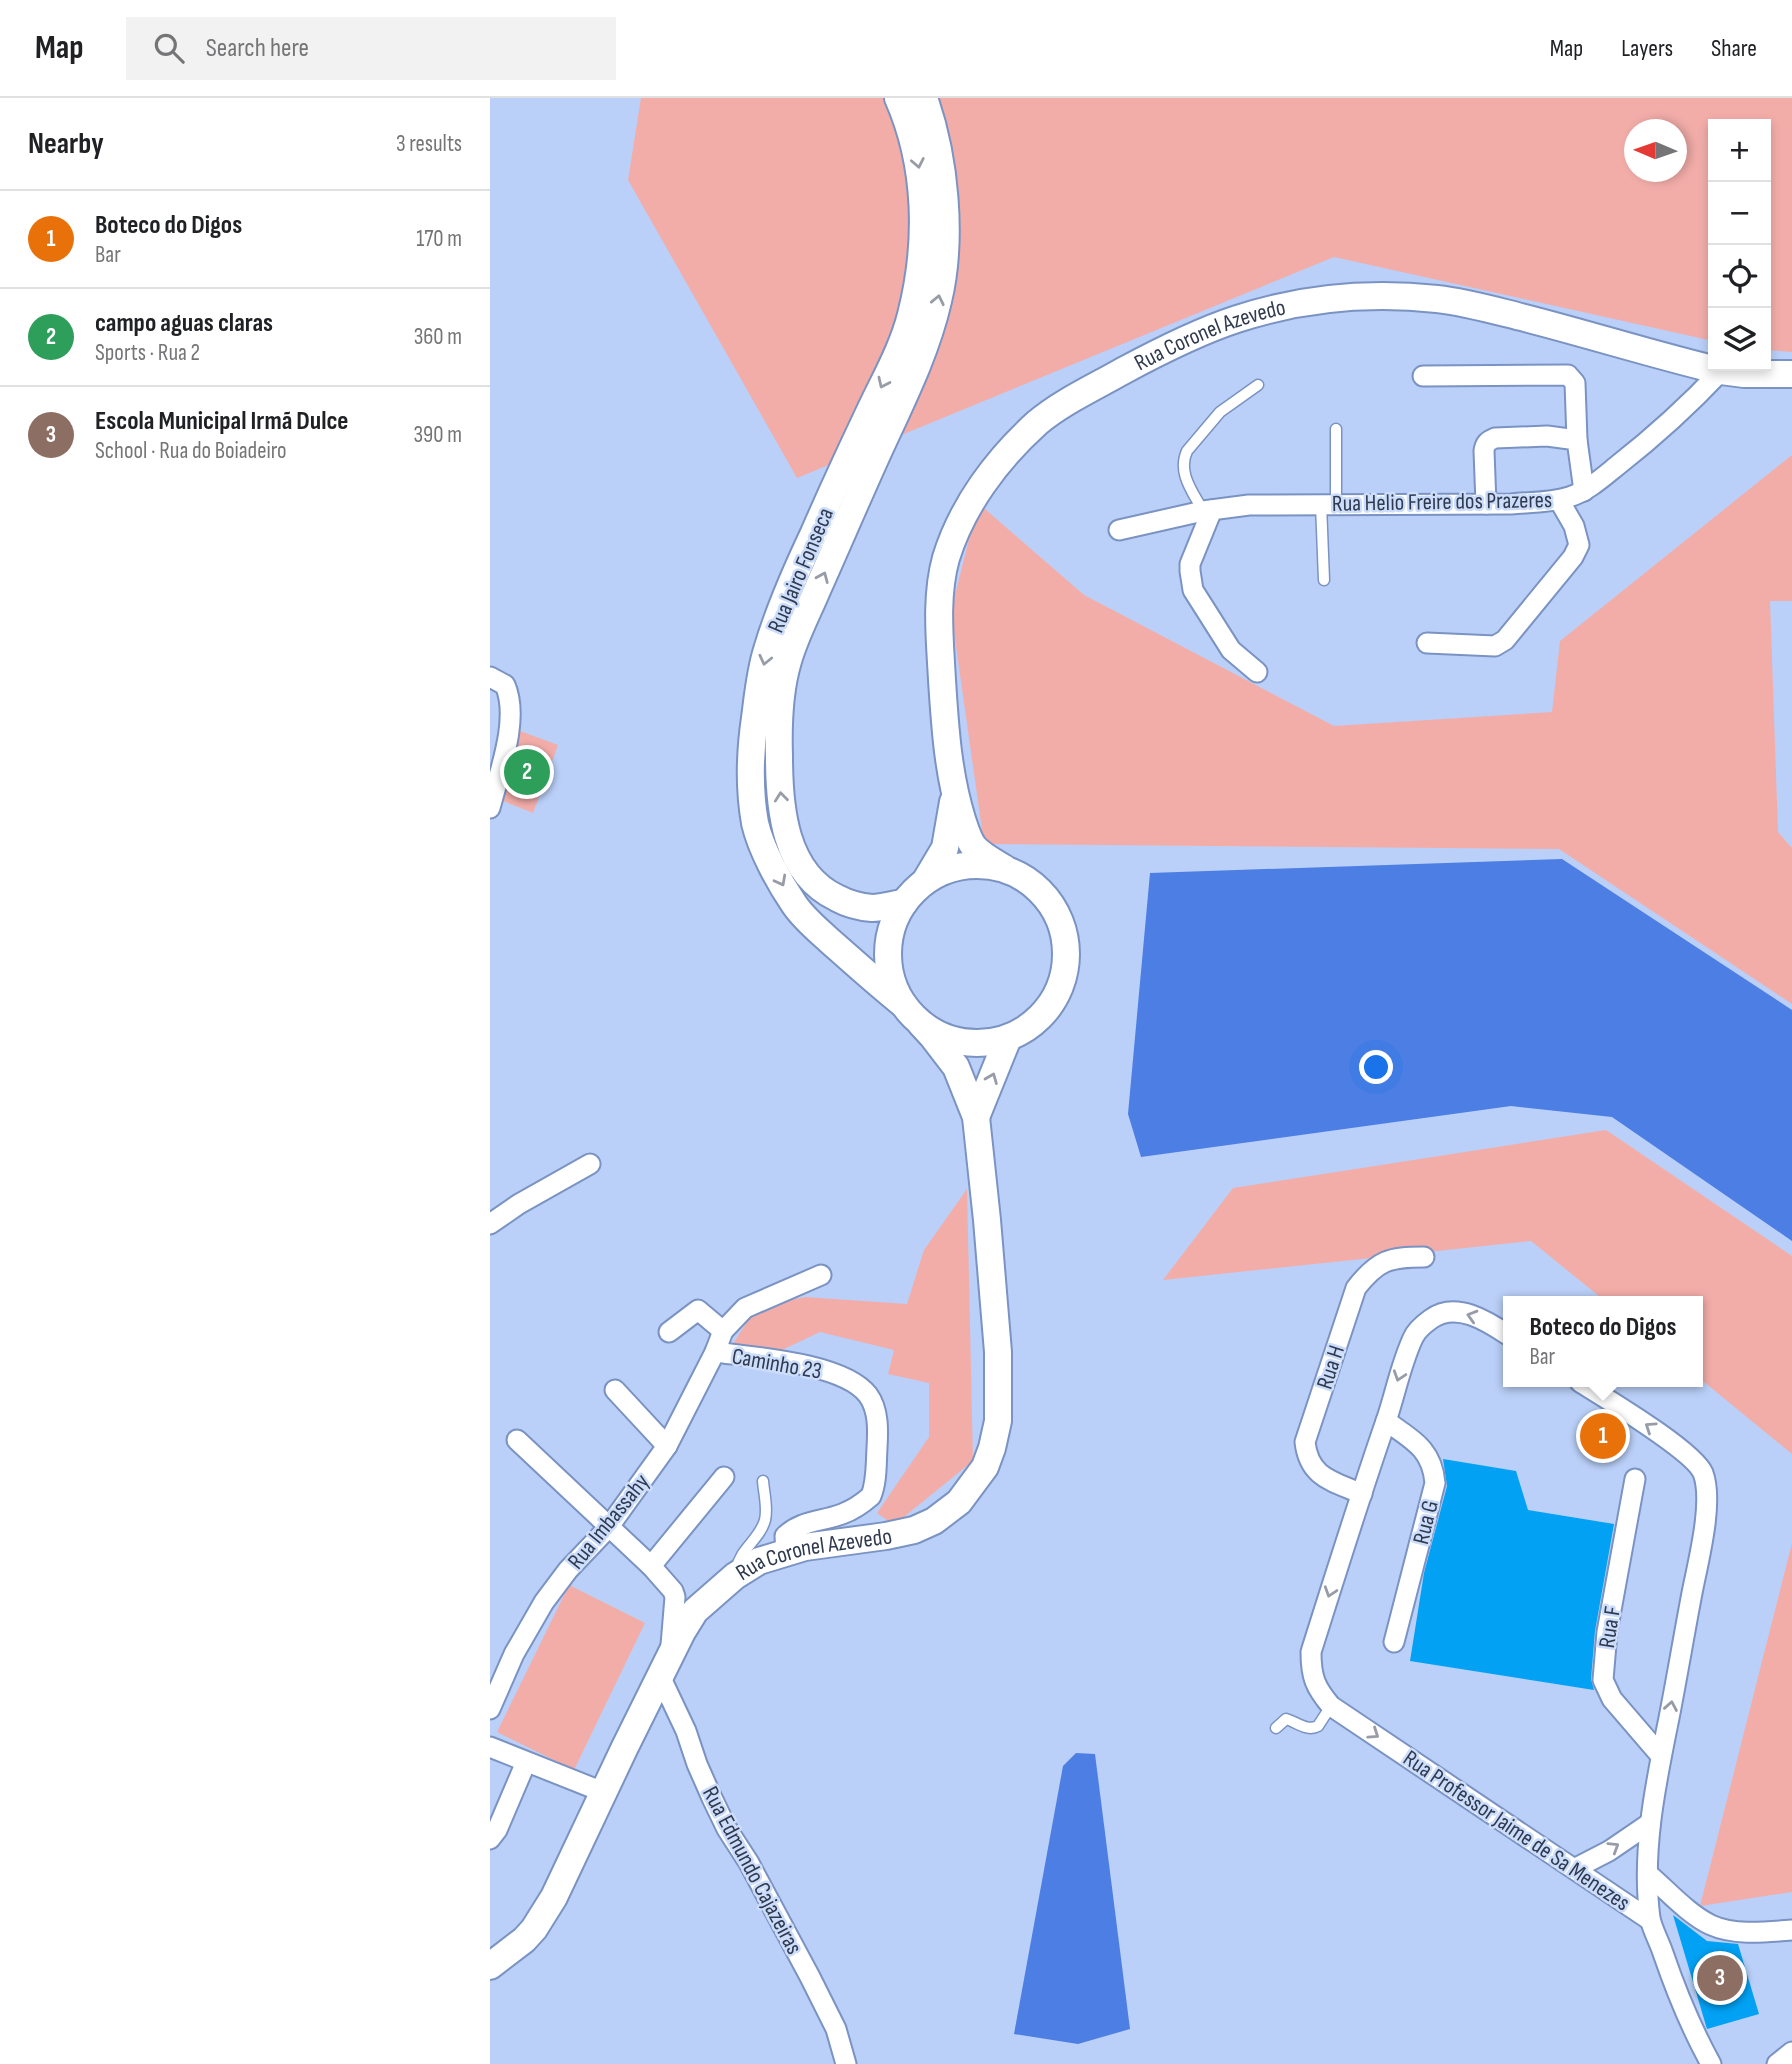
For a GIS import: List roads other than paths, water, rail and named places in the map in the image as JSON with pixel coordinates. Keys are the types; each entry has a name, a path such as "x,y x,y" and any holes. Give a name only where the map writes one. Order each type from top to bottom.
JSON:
{"main road":[{"name":"Rua Jairo Fonseca","path":"898,98 917,157 923,201 918,286 896,355 779,614 759,686 751,773 754,815 760,838 795,905 811,924 903,1004"},
{"name":"Rua Jairo Fonseca","path":"904,903 875,908 847,903 815,885 790,845 780,795 779,743 782,691 788,658 914,374 930,332 939,297 944,248 944,192 937,139 924,98"},
{"name":"Rua Coronel Azevedo","path":"954,793 946,732 941,649 941,598 947,558 964,516 984,481 1038,423 1077,396 1173,345 1238,318 1318,300 1358,296 1437,299 1473,306 1708,368"},
{"name":"Rua Coronel Azevedo","path":"1721,371 1792,374"},
{"path":"921,1024 941,1036 962,1043 986,1044 1008,1038 1030,1027 1048,1010 1060,988 1066,964 1066,939 1058,916 1045,895 1026,878 1004,868 971,843 954,793"},
{"path":"954,793 945,848 925,881 904,903 892,927 888,953 892,980 903,1004 956,1067 976,1117"},
{"path":"925,881 950,868 977,864 1004,868"},
{"path":"976,1117 1008,1038"},
{"name":"Rua Coronel Azevedo","path":"490,1966 524,1940 544,1914 695,1611 735,1576 760,1561 805,1547 914,1530 934,1521 959,1502 985,1467 998,1421 998,1352 976,1117"}],"street":[{"name":"Rua Helio Freire dos Prazeres","path":"1119,530 1207,511 1264,505 1486,504 1559,499 1584,491 1651,438 1721,371"},
{"path":"1423,376 1567,375 1575,383 1577,440 1584,491"},
{"path":"1486,504 1484,451 1488,441 1495,438 1547,436 1577,440"},
{"path":"1427,643 1495,646 1506,640 1580,545 1574,526 1559,499"},
{"path":"1207,511 1190,564 1193,590 1231,650 1257,672"},
{"path":"490,677 505,685 510,701 507,741 490,808"},
{"path":"490,1224 519,1204 590,1164"},
{"name":"Rua H","path":"1362,1494 1322,1476 1311,1467 1305,1442 1356,1288 1369,1271 1386,1261 1424,1257"},
{"name":"Rua Imbassahy","path":"490,1709 514,1654 544,1602 576,1560 608,1528 667,1447 723,1331 744,1308 821,1275"},
{"path":"669,1332 698,1310 723,1331"},
{"name":"Rua Professor Jaime de Sa Menezes","path":"1503,1332 1485,1320 1464,1313 1447,1312 1432,1318 1414,1335 1311,1652 1311,1670 1318,1690 1331,1706 1650,1920"},
{"name":"Caminho 23","path":"715,1352 796,1363 833,1374 849,1380 861,1389 874,1406 877,1432 875,1481 871,1496 841,1515 805,1523 792,1529 785,1536 786,1552"},
{"name":"Rua Professor Jaime de Sa Menezes","path":"1588,1387 1657,1432 1694,1461 1702,1471 1706,1488 1705,1519 1698,1562 1650,1823 1650,1920"},
{"path":"615,1390 667,1447"},
{"name":"Rua G","path":"1386,1421 1423,1449 1432,1464 1435,1483 1394,1642"},
{"path":"517,1440 651,1566 673,1591 676,1597 666,1666"},
{"path":"651,1566 724,1477"},
{"name":"Rua F","path":"1635,1479 1607,1632 1603,1680 1612,1699 1661,1756"},
{"name":"Rua Edmundo Cajazeiras","path":"666,1666 697,1764 712,1798 727,1829 750,1863 810,1977 836,2029 846,2064"},
{"path":"490,1747 603,1792"},
{"path":"490,1839 497,1830 526,1762"},
{"path":"1576,1868 1609,1851 1650,1823"},
{"path":"1648,1874 1711,1925 1725,1930 1792,1930"},
{"path":"1650,1920 1684,2009 1711,2064"},
{"path":"1777,2064 1792,2053"}],"lane":[{"path":"1207,511 1183,471 1184,457 1220,412 1258,385"},
{"path":"1324,580 1336,429"},
{"path":"735,1576 741,1554 764,1523 766,1509 763,1481"},
{"path":"1276,1728 1286,1719 1307,1728 1315,1728 1331,1706"}],"water":[{"path":"1562,859 1792,1010 1792,1241 1612,1117 1511,1106 1141,1157 1128,1114 1150,873"},
{"path":"1076,1753 1095,1754 1130,2029 1078,2044 1014,2034 1063,1766"}],"place":[{"name":"campo aguas claras","path":"527,772"},
{"name":"Boteco do Digos","path":"1603,1436"},
{"name":"Escola Municipal Irmã Dulce","path":"1720,1978"}]}
